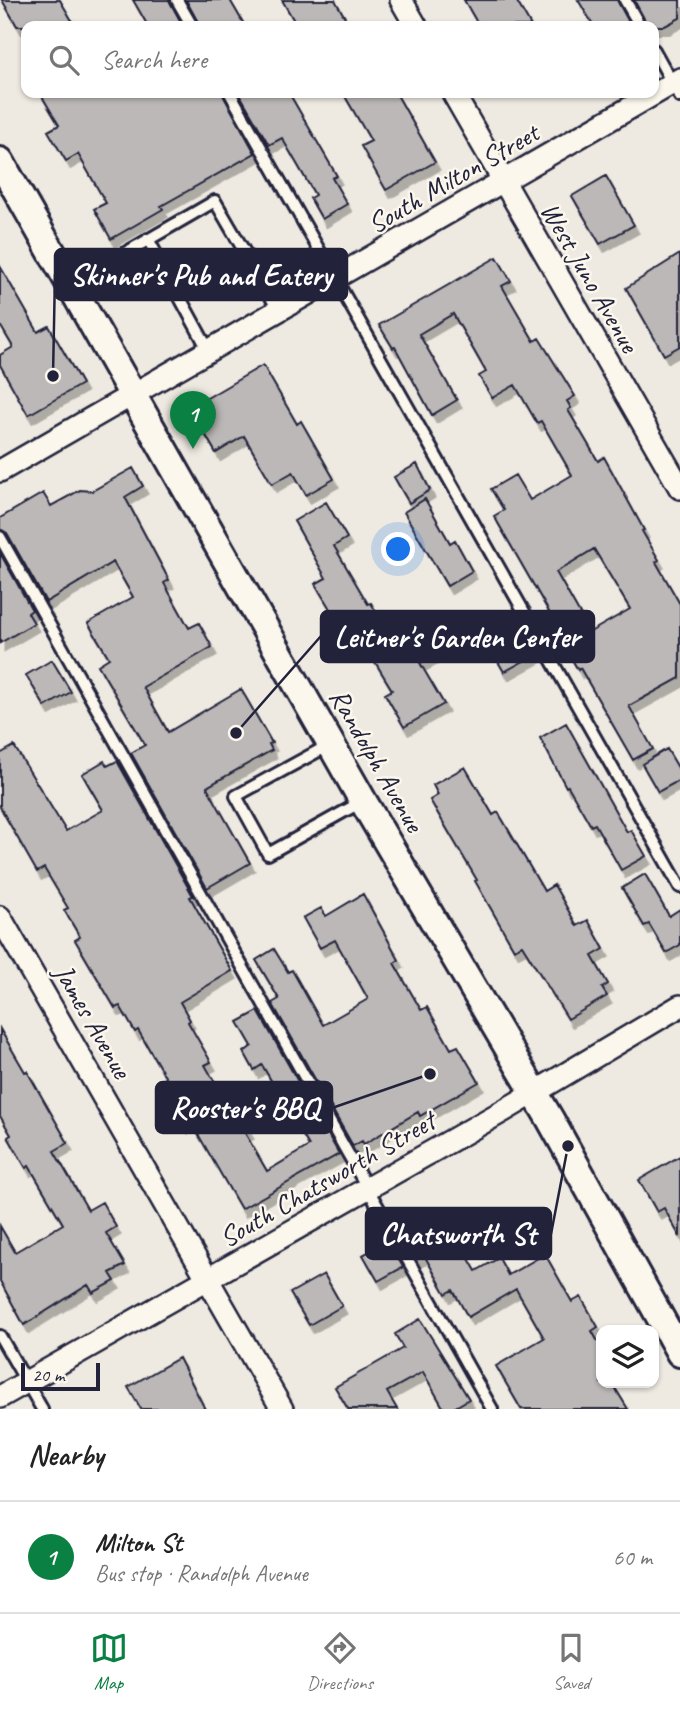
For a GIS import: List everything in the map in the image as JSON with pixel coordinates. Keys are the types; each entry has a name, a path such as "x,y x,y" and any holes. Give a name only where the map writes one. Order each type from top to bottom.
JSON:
{"street":[{"path":"401,0 413,21"},
{"name":"South Milton Street","path":"659,96 677,86"},
{"name":"West Juno Avenue","path":"456,98 680,488"},
{"name":"South Milton Street","path":"0,471 502,181 655,98"},
{"name":"Randolph Avenue","path":"0,161 363,801 534,1092 680,1353"},
{"name":"James Avenue","path":"0,917 282,1409"},
{"name":"South Chatsworth Street","path":"0,1397 368,1188 680,1006"}],"lane":[{"path":"177,0 189,21"},
{"path":"625,0 637,21"},
{"path":"659,58 677,86"},
{"path":"233,98 680,887"},
{"path":"70,285 215,201 279,311"},
{"path":"148,239 209,351"},
{"path":"0,537 492,1409"},
{"path":"331,744 236,796 268,854 363,801"},
{"path":"0,1336 42,1409"}],"building":[{"path":"2,0 60,0 72,21 21,21 21,26 17,26"},
{"path":"133,0 169,0 180,21 145,21"},
{"path":"186,0 230,0 242,21 197,21"},
{"path":"282,0 335,0 347,21 294,21"},
{"path":"464,0 516,0 528,21 476,21"},
{"path":"578,0 617,0 628,21 591,21"},
{"path":"634,0 680,0 680,18 665,26 659,26 659,21 645,21"},
{"path":"43,98 225,98 255,153 161,206 163,209 111,239 94,209 106,203 78,154 66,161 48,131 59,125"},
{"path":"242,98 292,98 337,176 332,178 347,204 322,219 310,198 315,195 282,138 269,145"},
{"path":"346,98 399,98 435,162 386,190 361,146 371,141"},
{"path":"606,176 634,225 600,244 572,196"},
{"path":"680,254 680,346 664,355 626,288"},
{"path":"497,257 511,281 502,286 534,341 539,338 575,396 567,401 571,408 568,410 598,461 604,457 680,604 680,678 629,706 653,749 633,760 561,640 552,645 537,619 549,612 494,516 504,510 491,489 515,475 530,500 572,475 541,421 537,423 515,385 492,398 479,376 486,372 453,314 419,334 457,400 432,415 395,347 393,348 379,325","holes":["594,549 630,609 590,632 556,572"]},
{"path":"0,266 38,332 49,326 82,384 28,415 0,365 0,355 13,347 0,325"},
{"path":"263,365 297,424 301,421 334,479 306,495 293,472 272,484 244,436 216,453 190,408"},
{"path":"417,464 430,490 409,503 394,477"},
{"path":"133,468 143,486 125,497 169,580 164,583 189,628 199,623 212,647 143,687 168,732 241,689 272,743 269,744 272,750 207,787 250,863 207,888 131,753 145,745 98,665 109,658 88,623 133,597 113,562 46,602 7,533 0,529 0,518 43,493 51,506 80,490 92,491"},
{"path":"425,499 450,543 455,540 472,571 447,586 404,512"},
{"path":"326,502 347,538 334,546 368,604 371,603 390,635 417,620 437,654 420,663 444,704 404,727 385,694 392,690 363,642 353,647 315,584 326,578 294,521"},
{"path":"0,553 32,610 28,613 34,623 0,643"},
{"path":"523,627 538,653 504,672 489,646"},
{"path":"52,660 71,692 45,707 26,675"},
{"path":"566,723 627,832 631,830 646,856 621,870 595,824 591,826 568,786 566,787 540,738"},
{"path":"14,746 66,831 103,810 82,774 104,761 107,766 117,761 232,971 180,1002 211,1062 205,1065 233,1114 237,1111 249,1131 245,1133 267,1171 309,1146 262,1065 254,1070 244,1052 252,1046 238,1022 258,1011 339,1154 241,1209 191,1122 184,1126 171,1103 178,1099 138,1030 135,1032 120,1006 115,1008 75,940 80,937 64,910 68,908 44,868 37,872 0,807 0,754"},
{"path":"667,749 680,771 680,780 658,792 642,764"},
{"path":"465,767 493,815 498,812 544,891 554,885 577,926 588,920 604,949 592,956 608,984 602,988 607,996 568,1019 522,945 514,949 430,800 438,795 433,785"},
{"path":"645,874 669,916 680,909 680,945 666,953 649,924 644,926 622,888"},
{"path":"363,894 399,960 394,963 421,1010 427,1007 451,1049 458,1046 479,1082 420,1116 418,1112 364,1144 362,1141 353,1146 272,1003 279,999 256,960 274,949 288,972 292,970 323,1025 368,999 335,940 320,948 303,918 321,908 326,916"},
{"path":"0,1029 68,1143 54,1151 88,1210 102,1202 116,1227 106,1233 125,1265 110,1273 115,1281 93,1293 88,1285 24,1325 0,1281 0,1226 15,1252 63,1224 29,1166 26,1168 8,1137 11,1135 0,1116"},
{"path":"680,1156 680,1237 664,1208 657,1212 639,1180"},
{"path":"441,1210 476,1271 499,1258 508,1275 545,1254 572,1302 581,1297 597,1325 592,1331 596,1338 596,1388 615,1388 628,1409 521,1409 496,1366 544,1338 516,1289 468,1317 453,1290 446,1294 424,1255 416,1259 402,1233"},
{"path":"388,1241 403,1267 378,1281 363,1255"},
{"path":"324,1274 342,1306 309,1325 290,1293"},
{"path":"420,1319 469,1399 452,1409 444,1409 423,1372 387,1392 397,1409 348,1409 335,1387 403,1348 395,1334"},
{"path":"179,1358 205,1409 141,1409 128,1387"}],"place":[{"name":"Skinner's Pub and Eatery","path":"53,376"},
{"name":"Milton St","path":"193,449"},
{"name":"Leitner's Garden Center","path":"236,733"},
{"name":"Rooster's BBQ","path":"430,1074"},
{"name":"Chatsworth St","path":"568,1146"}]}
